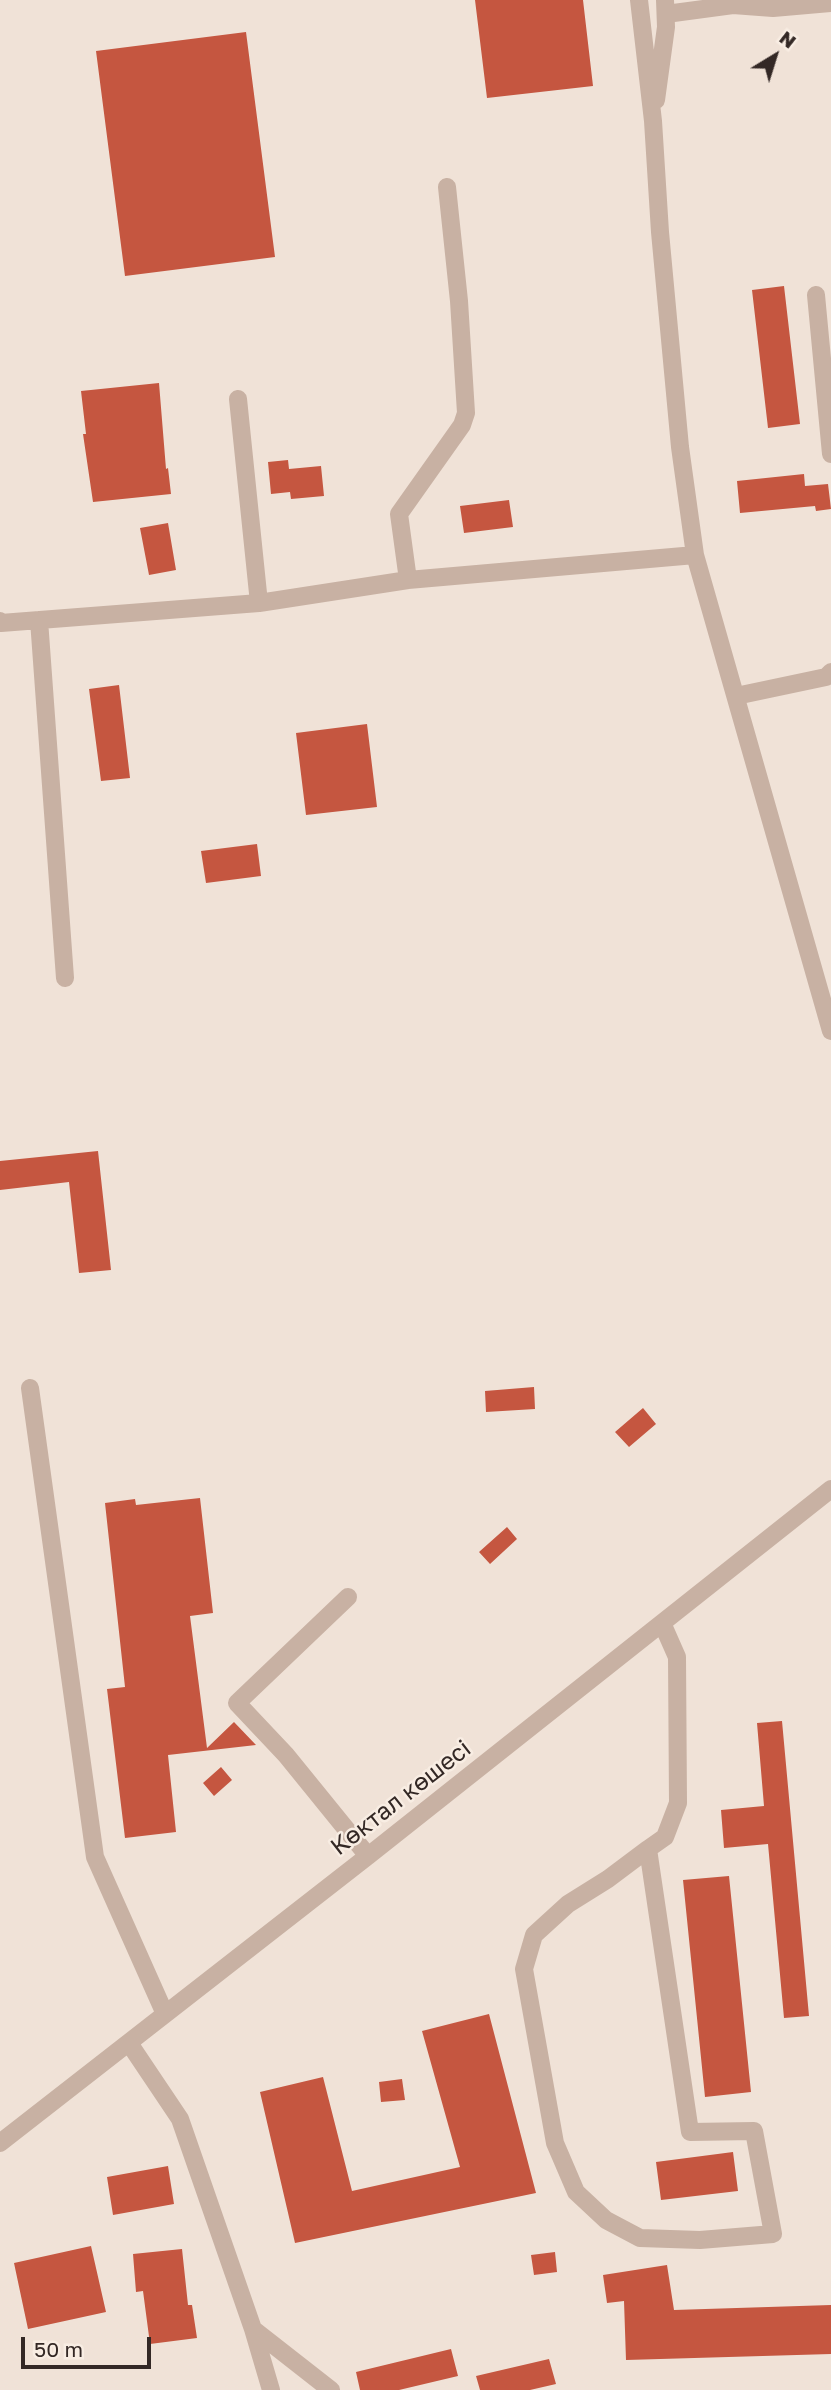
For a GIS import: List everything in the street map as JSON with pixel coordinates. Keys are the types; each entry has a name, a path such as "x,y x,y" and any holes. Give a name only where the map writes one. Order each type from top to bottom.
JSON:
{"street":[{"path":"639,0 653,121 660,232 680,447 695,555 831,1031"},
{"path":"653,121 662,66 666,7 733,5 774,8 831,3"},
{"path":"408,580 399,514 462,425 466,413 459,301 447,187"},
{"path":"816,295 831,454"},
{"path":"238,399 260,603"},
{"path":"0,623 260,603 408,580 695,555"},
{"path":"39,620 65,978"},
{"path":"736,696 826,677 831,672"},
{"path":"30,1388 95,1857 165,2014"},
{"name":"Көктал көшесі","path":"0,2143 831,1489"},
{"path":"348,1597 237,1703 286,1755 368,1856"},
{"path":"648,1850 690,2132 754,2132 773,2234 701,2240 640,2238 606,2220 576,2192 555,2143 524,1969 534,1935 568,1904 608,1879 665,1837 678,1803 677,1657 663,1623"},
{"path":"129,2043 180,2119 253,2329 271,2390"},
{"path":"253,2329 331,2390"}],"building":[{"path":"475,0 583,0 593,86 487,98"},
{"path":"246,32 275,257 125,276 96,51"},
{"path":"784,286 800,424 768,428 752,290"},
{"path":"159,383 166,469 168,468 171,494 93,502 83,434 86,434 81,391"},
{"path":"288,460 289,469 321,466 324,496 291,499 290,492 271,494 268,462"},
{"path":"804,474 805,486 828,484 831,509 816,511 815,506 740,513 737,481"},
{"path":"509,500 513,527 464,533 460,506"},
{"path":"168,523 176,570 149,575 140,528"},
{"path":"119,685 130,778 101,781 89,689"},
{"path":"367,724 377,807 306,815 296,733"},
{"path":"257,844 261,876 206,883 201,851"},
{"path":"98,1151 111,1270 79,1273 69,1182 0,1190 0,1161"},
{"path":"534,1387 535,1409 486,1412 485,1391"},
{"path":"643,1408 656,1424 629,1447 615,1432"},
{"path":"200,1498 213,1613 190,1616 207,1748 234,1722 256,1745 168,1755 176,1832 125,1838 107,1689 125,1687 105,1503 135,1499 136,1505"},
{"path":"507,1527 517,1539 490,1564 479,1552"},
{"path":"782,1721 809,2016 784,2018 768,1844 724,1848 721,1810 764,1806 757,1723"},
{"path":"221,1767 232,1780 214,1796 203,1783"},
{"path":"729,1876 751,2092 705,2097 683,1880"},
{"path":"489,2014 536,2193 295,2243 260,2092 323,2077 352,2191 460,2167 422,2031"},
{"path":"402,2079 405,2100 381,2102 379,2082"},
{"path":"733,2152 738,2191 661,2200 656,2162"},
{"path":"168,2166 174,2204 113,2215 107,2177"},
{"path":"91,2246 106,2312 28,2329 14,2263"},
{"path":"182,2249 188,2305 192,2305 197,2338 150,2344 143,2291 136,2292 133,2254"},
{"path":"555,2252 557,2272 534,2275 531,2255"},
{"path":"667,2265 674,2310 831,2305 831,2354 626,2360 624,2301 607,2303 603,2275"},
{"path":"451,2349 458,2376 399,2390 360,2390 356,2372"},
{"path":"549,2359 556,2384 530,2390 480,2390 476,2376"}]}
